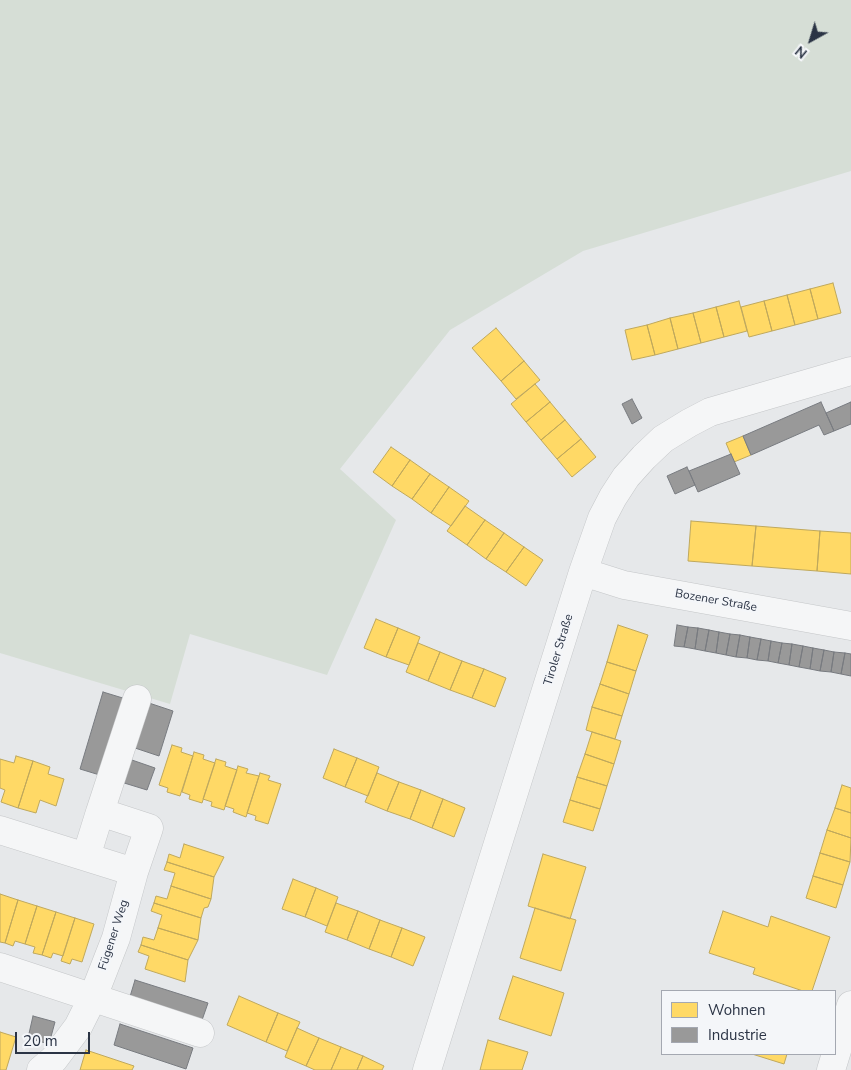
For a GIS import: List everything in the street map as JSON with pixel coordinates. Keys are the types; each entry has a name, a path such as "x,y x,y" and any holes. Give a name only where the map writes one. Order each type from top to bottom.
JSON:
{"street":[{"name":"Tiroler Straße","path":"427,1070 583,572 613,497 626,476 663,439 710,412 851,371"},
{"name":"Bozener Straße","path":"583,572 624,585 851,626"},
{"path":"86,857 137,699"},
{"name":"Fügener Weg","path":"41,1070 54,1059 78,1027 93,997 116,938 134,872 149,828 100,812"},
{"path":"0,830 134,872"},
{"path":"0,967 200,1033"},
{"path":"836,1054 851,1006"},
{"path":"831,1070 836,1055"}],"shaded area":[{"path":"0,0 851,0 851,171 583,251 450,330 340,469 396,520 327,675 190,634 170,704 0,653"}],"building: Wohnen":[{"path":"833,283 841,313 818,319 810,289"},
{"path":"810,289 818,319 795,325 787,295"},
{"path":"787,295 795,325 772,331 764,301"},
{"path":"739,301 747,331 724,337 716,307"},
{"path":"764,301 772,331 749,337 741,307"},
{"path":"716,307 724,337 701,343 693,313"},
{"path":"693,313 701,343 678,349 670,318"},
{"path":"670,318 678,349 655,355 647,325"},
{"path":"647,325 655,355 632,360 625,330"},
{"path":"496,328 524,361 501,381 472,348"},
{"path":"524,361 540,380 516,399 501,381"},
{"path":"535,384 550,402 526,422 511,404"},
{"path":"550,402 565,420 541,440 526,422"},
{"path":"565,420 581,439 557,459 541,440"},
{"path":"743,436 751,455 734,462 726,443"},
{"path":"581,439 596,457 572,477 557,459"},
{"path":"391,447 410,460 392,486 373,472"},
{"path":"410,460 430,474 412,499 392,486"},
{"path":"430,474 449,487 431,513 412,499"},
{"path":"449,487 469,501 451,526 431,513"},
{"path":"465,506 485,520 467,545 447,531"},
{"path":"485,520 504,533 486,559 467,545"},
{"path":"691,521 756,526 752,566 688,561"},
{"path":"756,526 820,531 817,571 752,566"},
{"path":"820,531 851,533 851,574 817,571"},
{"path":"504,533 524,547 506,572 486,559"},
{"path":"524,547 543,560 526,586 506,572"},
{"path":"376,619 398,628 386,657 364,648"},
{"path":"618,625 648,635 636,671 607,662"},
{"path":"398,628 420,637 409,665 386,657"},
{"path":"418,643 440,652 428,681 406,672"},
{"path":"440,652 462,661 450,690 428,681"},
{"path":"462,661 484,669 472,698 450,690"},
{"path":"607,662 636,671 629,694 600,684"},
{"path":"484,669 506,678 495,707 472,698"},
{"path":"600,684 629,694 622,716 592,707"},
{"path":"592,707 622,716 615,739 586,730"},
{"path":"592,732 621,741 614,764 585,754"},
{"path":"172,745 182,748 181,752 193,756 180,796 167,792 168,788 159,785"},
{"path":"334,749 357,758 345,787 323,778"},
{"path":"194,752 204,755 203,759 215,763 202,803 189,799 190,795 182,792"},
{"path":"585,754 614,764 607,786 577,777"},
{"path":"16,756 33,761 18,808 1,802 5,790 0,788 0,759 14,763"},
{"path":"357,758 379,767 368,796 345,787"},
{"path":"216,759 226,762 225,766 237,770 224,810 211,806 212,802 203,799"},
{"path":"33,761 50,767 48,774 64,779 56,806 40,800 36,813 18,808"},
{"path":"238,766 248,769 246,773 259,776 246,817 233,812 234,809 225,806"},
{"path":"260,773 270,776 268,780 281,784 268,824 255,820 256,816 247,813"},
{"path":"377,773 399,782 387,811 365,802"},
{"path":"577,777 607,786 600,809 570,800"},
{"path":"399,782 421,790 410,819 387,811"},
{"path":"842,785 851,788 851,813 835,808"},
{"path":"421,790 443,799 432,828 410,819"},
{"path":"443,799 465,808 454,837 432,828"},
{"path":"570,800 600,809 593,831 563,822"},
{"path":"835,808 851,813 851,838 827,830"},
{"path":"827,830 851,838 850,862 820,853"},
{"path":"184,844 224,857 214,877 167,862 169,854 180,858"},
{"path":"820,853 850,862 843,885 813,876"},
{"path":"543,854 586,867 570,919 528,906"},
{"path":"167,862 214,877 211,899 171,886 175,873 164,870"},
{"path":"813,876 843,885 836,908 806,898"},
{"path":"293,879 316,888 305,917 282,909"},
{"path":"171,886 211,899 208,907 204,908 201,918 154,903 156,896 167,899"},
{"path":"316,888 338,897 327,926 305,917"},
{"path":"0,894 18,900 5,943 0,942"},
{"path":"18,900 37,906 25,944 15,941 13,946 5,943"},
{"path":"154,903 201,918 198,940 158,928 162,915 151,911"},
{"path":"336,903 358,911 347,940 325,932"},
{"path":"37,906 56,912 42,955 33,953 35,947 25,944"},
{"path":"535,908 576,920 561,971 520,958"},
{"path":"358,911 380,920 369,949 347,940"},
{"path":"723,911 768,927 771,916 830,937 812,990 800,990 753,974 755,968 709,953"},
{"path":"56,912 75,918 63,956 53,953 51,958 42,955"},
{"path":"75,918 94,924 82,962 72,959 70,964 61,961"},
{"path":"380,920 402,928 391,957 369,949"},
{"path":"158,928 198,940 188,960 141,945 143,937 154,940"},
{"path":"402,928 425,937 413,966 391,957"},
{"path":"141,945 188,960 185,982 145,969 149,956 138,952"},
{"path":"513,976 564,993 551,1036 499,1019"},
{"path":"239,996 278,1013 266,1042 227,1025"},
{"path":"278,1013 300,1022 287,1051 266,1042"},
{"path":"297,1028 319,1038 306,1066 285,1057"},
{"path":"0,1032 16,1037 6,1070 0,1070"},
{"path":"319,1038 341,1047 331,1070 315,1070 306,1066"},
{"path":"488,1040 528,1052 522,1070 480,1070"},
{"path":"341,1047 363,1056 357,1070 331,1070"},
{"path":"86,1050 134,1066 132,1070 80,1070"},
{"path":"755,1055 787,1055 784,1064"},
{"path":"363,1056 384,1066 382,1070 357,1070"}],"building: Industrie":[{"path":"632,399 642,418 632,424 622,404"},
{"path":"821,402 834,431 824,435 819,425 751,455 743,436"},
{"path":"851,402 851,424 834,431 826,413"},
{"path":"731,454 740,474 698,492 689,471"},
{"path":"687,467 695,485 675,494 667,476"},
{"path":"677,625 688,627 684,647 674,646"},
{"path":"688,627 698,628 695,649 684,647"},
{"path":"698,628 709,630 705,651 695,649"},
{"path":"709,630 719,632 716,653 705,651"},
{"path":"719,632 730,634 726,655 716,653"},
{"path":"730,634 740,635 736,657 726,655"},
{"path":"740,635 750,637 747,658 736,657"},
{"path":"750,637 761,639 757,660 747,658"},
{"path":"761,639 771,641 768,661 757,660"},
{"path":"771,641 782,643 778,663 768,661"},
{"path":"782,643 792,644 789,665 778,663"},
{"path":"792,644 803,646 799,667 789,665"},
{"path":"803,646 813,648 810,669 799,667"},
{"path":"813,648 824,650 820,671 810,669"},
{"path":"824,650 834,652 831,672 820,671"},
{"path":"834,652 845,653 841,674 831,672"},
{"path":"845,653 851,654 851,676 841,674"},
{"path":"103,692 126,699 103,776 80,769"},
{"path":"149,703 173,711 159,756 135,748"},
{"path":"129,759 155,768 147,790 121,782"},
{"path":"135,980 208,1003 201,1023 129,1000"},
{"path":"33,1016 55,1022 49,1044 28,1038"},
{"path":"120,1024 193,1048 186,1069 114,1045"}]}
